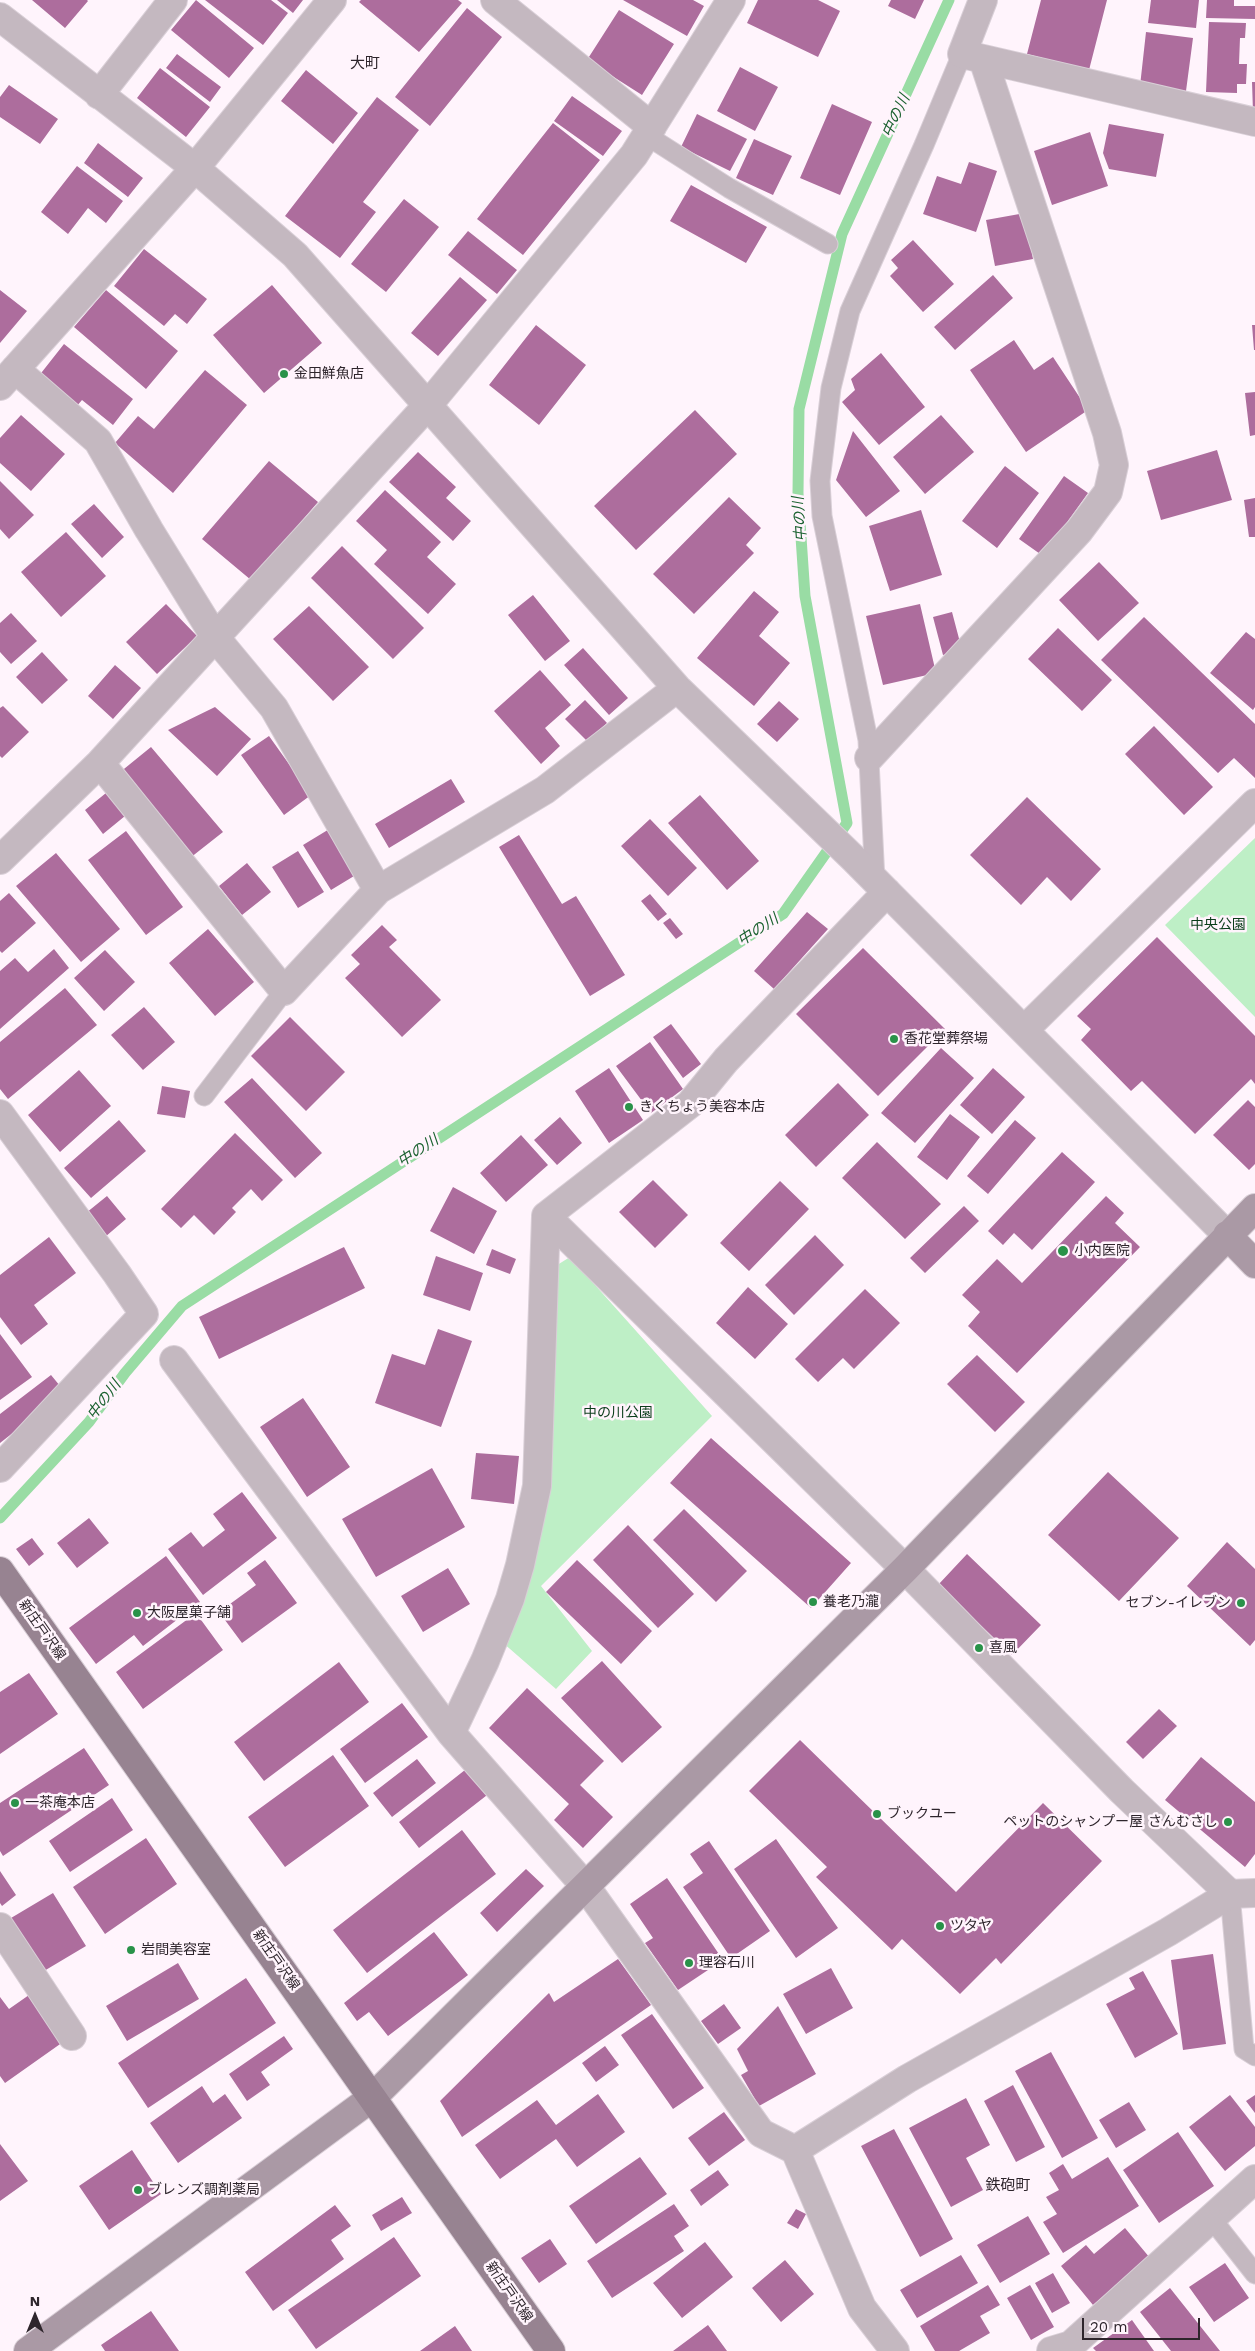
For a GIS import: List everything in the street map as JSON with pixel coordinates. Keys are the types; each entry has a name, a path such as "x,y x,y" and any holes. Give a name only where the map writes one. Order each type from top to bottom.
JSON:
{"main road":[{"name":"新庄戸沢線","path":"0,1571 551,2351"}],"street":[{"path":"99,95 173,0"},
{"path":"332,0 194,168 8,377 98,440 149,530 215,637 274,708 378,890"},
{"path":"495,0 649,131"},
{"path":"0,860 100,763 428,405 634,154 731,0"},
{"path":"869,758 1079,531 1108,492 1114,465 1106,433 972,56 983,0"},
{"path":"0,18 194,168 295,255 678,688 854,859 1255,1264"},
{"path":"972,56 1255,122"},
{"path":"100,763 284,991 378,890 545,790 678,688"},
{"path":"1024,1030 1255,803"},
{"path":"546,1216 690,1104 726,1060 881,886"},
{"path":"0,1114 144,1314 0,1468"},
{"path":"28,2351 373,2097 906,1569 1255,1208"},
{"path":"546,1216 906,1569 1122,1791 1242,1893 1168,1932 906,2079 795,2150"},
{"path":"451,1733 485,1661 510,1599 520,1565 537,1486 546,1216"},
{"path":"174,1360 451,1733 586,1887 761,2133 795,2150 862,2308 895,2351"},
{"path":"0,1927 72,2036"},
{"path":"1051,2351 1071,2345 1255,2178"}],"lane":[{"path":"881,886 868,740 822,516 820,481 831,388 850,310 924,145 972,56"},
{"path":"649,131 729,188 828,244"},
{"path":"204,1096 284,991"},
{"path":"1242,1893 1244,2049 1255,2056"},
{"path":"1211,2218 1255,2274"}],"green space":[{"name":"中央公園","path":"1255,838 1255,1017 1165,925"},
{"name":"中の川公園","path":"570,1257 712,1416 541,1586 592,1651 556,1689 502,1642 554,1267"}],"building":[{"path":"32,0 87,0 88,1 65,28"},
{"path":"196,0 254,48 229,78 171,30"},
{"path":"205,0 271,0 288,13 263,45"},
{"path":"277,0 303,0 293,13"},
{"path":"361,0 458,0 462,3 419,52 359,2"},
{"path":"623,0 693,0 704,6 687,36"},
{"path":"758,0 818,0 840,11 818,57 747,23"},
{"path":"891,0 924,0 915,19 888,6"},
{"path":"1041,0 1107,0 1089,70 1027,54"},
{"path":"1151,0 1199,0 1196,28 1148,23"},
{"path":"1207,0 1234,0 1234,6 1255,6 1255,19 1206,18"},
{"path":"467,8 502,37 430,126 395,97"},
{"path":"619,10 674,44 642,95 587,60"},
{"path":"1209,22 1246,23 1245,38 1240,38 1239,64 1247,64 1246,84 1237,84 1237,93 1206,92"},
{"path":"1146,32 1193,38 1186,91 1140,86"},
{"path":"177,54 221,87 210,102 166,68"},
{"path":"740,67 778,87 755,131 717,111"},
{"path":"160,68 210,107 186,137 137,98"},
{"path":"306,70 358,113 333,144 281,101"},
{"path":"1252,82 1255,82 1255,112 1253,112"},
{"path":"9,85 58,119 40,144 0,117 0,97"},
{"path":"572,96 622,131 603,156 554,121"},
{"path":"377,97 419,130 363,202 376,212 340,258 285,216"},
{"path":"832,104 872,122 840,195 800,178"},
{"path":"697,114 747,139 730,171 681,147"},
{"path":"553,123 600,160 523,255 477,219"},
{"path":"1109,124 1164,134 1156,177 1109,169 1103,153"},
{"path":"1090,132 1108,186 1052,205 1034,151"},
{"path":"754,139 792,156 773,195 736,178"},
{"path":"98,143 143,178 128,197 84,163"},
{"path":"969,162 997,171 976,232 923,214 937,176 961,184"},
{"path":"77,166 123,201 106,223 88,208 68,234 41,212"},
{"path":"691,185 767,227 746,263 670,221"},
{"path":"404,199 439,227 386,292 351,264"},
{"path":"1025,213 1033,259 995,266 986,220"},
{"path":"468,231 517,270 497,294 448,255"},
{"path":"913,240 954,284 923,312 890,276 898,268 891,260"},
{"path":"144,249 207,299 187,324 175,314 164,326 114,286"},
{"path":"993,275 1013,298 955,350 934,327"},
{"path":"460,277 487,300 438,356 411,333"},
{"path":"272,285 322,343 264,393 213,335"},
{"path":"0,290 27,311 0,343"},
{"path":"106,290 178,351 146,389 74,327"},
{"path":"536,325 586,365 539,425 489,385"},
{"path":"1252,325 1255,325 1255,350 1254,350"},
{"path":"1014,340 1034,370 1053,357 1088,410 1026,452 970,370"},
{"path":"64,344 133,399 113,425 82,400 76,407 38,377"},
{"path":"881,353 925,407 879,445 842,402 855,390 851,379"},
{"path":"205,370 247,405 173,493 115,443 138,416 154,429"},
{"path":"1255,392 1255,435 1250,436 1245,393"},
{"path":"695,410 737,454 636,550 594,506"},
{"path":"21,415 65,454 31,491 0,463 0,438"},
{"path":"941,415 974,452 925,494 893,457"},
{"path":"853,431 900,491 866,517 836,480"},
{"path":"1217,450 1232,500 1161,520 1147,471"},
{"path":"418,452 456,487 446,498 471,521 453,541 389,482"},
{"path":"269,461 318,502 251,580 202,539"},
{"path":"1005,466 1039,493 997,548 962,521"},
{"path":"1064,476 1088,493 1043,556 1019,539"},
{"path":"0,481 34,515 9,539 0,529"},
{"path":"385,490 441,542 427,557 456,584 428,614 374,564 387,550 356,521"},
{"path":"729,497 761,528 746,545 754,553 694,614 653,574"},
{"path":"1255,498 1255,537 1249,537 1244,500"},
{"path":"94,504 124,537 102,558 71,524"},
{"path":"921,510 942,575 890,591 869,526"},
{"path":"66,532 106,576 61,617 21,572"},
{"path":"342,546 424,628 393,659 311,578"},
{"path":"1099,562 1139,603 1098,641 1059,600"},
{"path":"754,591 779,612 759,636 790,663 754,706 697,658"},
{"path":"533,595 570,641 545,661 508,615"},
{"path":"166,604 197,636 157,674 126,642"},
{"path":"920,604 936,673 883,685 866,616"},
{"path":"309,606 369,667 333,701 273,639"},
{"path":"952,612 962,650 943,655 933,617"},
{"path":"11,613 37,641 11,664 0,652 0,623"},
{"path":"1144,617 1255,724 1255,778 1234,758 1218,773 1101,660"},
{"path":"1058,628 1112,680 1082,711 1028,659"},
{"path":"1246,632 1255,639 1255,707 1253,710 1210,673"},
{"path":"583,648 628,698 609,715 564,665"},
{"path":"42,652 68,680 42,704 16,677"},
{"path":"115,665 141,688 113,719 88,696"},
{"path":"540,670 571,705 545,728 560,746 541,764 494,711"},
{"path":"585,700 607,723 587,741 565,719"},
{"path":"779,701 799,719 777,742 757,724"},
{"path":"3,706 29,732 2,758 0,756 0,708"},
{"path":"215,707 251,739 217,776 168,730"},
{"path":"1154,726 1213,787 1184,815 1125,754"},
{"path":"269,736 311,795 284,815 241,755"},
{"path":"151,747 223,832 190,858 119,773"},
{"path":"451,779 465,802 389,848 375,824"},
{"path":"106,793 125,816 103,834 85,810"},
{"path":"700,795 759,861 727,890 668,823"},
{"path":"1027,797 1101,869 1071,901 1047,877 1021,905 970,855"},
{"path":"650,819 697,868 668,896 621,846"},
{"path":"331,828 359,873 331,890 303,845"},
{"path":"126,831 183,907 146,935 88,860"},
{"path":"519,835 562,904 576,896 625,975 590,996 499,847"},
{"path":"298,851 324,892 298,908 272,867"},
{"path":"56,853 120,929 81,962 16,886"},
{"path":"247,863 271,892 242,915 219,886"},
{"path":"9,893 36,923 2,953 0,951 0,901"},
{"path":"650,894 667,914 658,921 641,901"},
{"path":"807,912 828,929 774,989 754,971"},
{"path":"670,918 683,934 676,939 663,923"},
{"path":"382,925 397,940 389,947 441,1000 402,1037 345,978 360,964 351,955"},
{"path":"208,929 254,982 215,1016 169,963"},
{"path":"1157,937 1255,1036 1255,1084 1251,1079 1195,1134 1142,1081 1131,1091 1081,1040 1091,1029 1077,1016"},
{"path":"863,948 945,1029 878,1096 796,1014"},
{"path":"54,949 69,968 0,1029 0,971 15,958 28,972"},
{"path":"105,950 135,982 104,1011 74,978"},
{"path":"65,988 97,1025 8,1099 0,1089 0,1042"},
{"path":"144,1007 175,1042 143,1070 111,1035"},
{"path":"290,1017 345,1072 306,1111 251,1056"},
{"path":"671,1024 701,1064 683,1078 653,1037"},
{"path":"650,1042 683,1089 651,1113 616,1066"},
{"path":"941,1048 974,1078 915,1143 881,1113"},
{"path":"609,1068 643,1120 609,1143 575,1091"},
{"path":"993,1068 1025,1097 992,1134 960,1105"},
{"path":"79,1070 111,1106 60,1152 28,1115"},
{"path":"252,1078 322,1153 295,1178 224,1102"},
{"path":"838,1083 869,1115 816,1167 785,1135"},
{"path":"162,1086 190,1091 185,1118 157,1114"},
{"path":"1248,1100 1255,1107 1255,1164 1249,1170 1213,1135"},
{"path":"950,1114 980,1137 947,1180 917,1157"},
{"path":"560,1117 582,1143 557,1165 534,1140"},
{"path":"119,1120 146,1151 91,1198 64,1168"},
{"path":"1015,1120 1036,1138 988,1194 967,1176"},
{"path":"235,1133 283,1180 262,1201 251,1189 232,1208 236,1212 214,1235 194,1215 181,1228 161,1209"},
{"path":"521,1135 548,1165 506,1202 480,1173"},
{"path":"877,1142 941,1204 905,1239 842,1178"},
{"path":"1062,1152 1095,1182 1032,1250 1014,1233 1003,1245 988,1231"},
{"path":"653,1180 688,1215 655,1248 619,1212"},
{"path":"780,1181 809,1209 749,1271 720,1243"},
{"path":"453,1187 497,1211 474,1254 430,1231"},
{"path":"107,1196 126,1219 105,1237 86,1213"},
{"path":"1106,1196 1124,1213 1115,1223 1140,1247 1017,1373 968,1326 980,1312 962,1295 997,1259 1022,1283"},
{"path":"964,1206 979,1221 925,1273 910,1258"},
{"path":"815,1235 844,1265 794,1315 765,1285"},
{"path":"49,1237 76,1273 34,1305 48,1324 21,1345 0,1317 0,1275"},
{"path":"344,1247 365,1288 219,1359 199,1317"},
{"path":"492,1249 516,1259 510,1274 486,1265"},
{"path":"436,1256 483,1273 470,1311 423,1295"},
{"path":"748,1287 788,1324 755,1359 716,1323"},
{"path":"865,1289 900,1323 854,1369 843,1358 818,1382 795,1359"},
{"path":"438,1329 472,1341 441,1427 375,1403 392,1354 425,1365"},
{"path":"0,1334 32,1377 0,1400"},
{"path":"977,1355 1025,1402 995,1432 947,1384"},
{"path":"51,1375 65,1392 0,1443 0,1414"},
{"path":"303,1398 350,1467 307,1497 260,1427"},
{"path":"711,1438 851,1563 811,1608 670,1483"},
{"path":"476,1453 519,1456 514,1504 471,1499"},
{"path":"432,1468 465,1527 376,1577 342,1519"},
{"path":"1108,1472 1179,1538 1119,1601 1048,1535"},
{"path":"242,1492 277,1538 203,1595 168,1549 191,1532 203,1547 225,1530 213,1514"},
{"path":"684,1509 747,1571 716,1602 653,1540"},
{"path":"89,1518 109,1543 77,1568 57,1543"},
{"path":"628,1525 694,1594 658,1628 593,1560"},
{"path":"32,1538 44,1554 29,1566 16,1549"},
{"path":"1227,1542 1255,1569 1255,1640 1250,1646 1187,1586"},
{"path":"967,1554 1041,1625 1012,1655 938,1585"},
{"path":"166,1556 200,1602 143,1646 134,1635 96,1664 69,1628"},
{"path":"265,1560 297,1603 242,1643 219,1612 256,1585 247,1573"},
{"path":"577,1560 652,1631 621,1664 546,1592"},
{"path":"448,1568 470,1604 423,1632 401,1596"},
{"path":"196,1613 223,1650 143,1709 116,1672"},
{"path":"602,1661 662,1727 622,1763 561,1698"},
{"path":"339,1662 369,1702 264,1781 234,1742"},
{"path":"29,1673 58,1714 0,1754 0,1692"},
{"path":"527,1688 604,1761 580,1785 613,1817 583,1848 554,1820 569,1804 489,1728"},
{"path":"402,1703 428,1737 365,1783 340,1749"},
{"path":"1159,1709 1177,1726 1143,1759 1126,1742"},
{"path":"800,1740 956,1892 1043,1803 1102,1861 1001,1964 996,1958 960,1994 902,1939 892,1950 816,1877 827,1867 749,1791"},
{"path":"84,1748 109,1785 3,1856 0,1851 0,1803"},
{"path":"333,1755 369,1806 285,1867 248,1817"},
{"path":"1201,1757 1255,1802 1255,1854 1245,1867 1165,1800"},
{"path":"417,1759 436,1783 392,1817 373,1793"},
{"path":"470,1766 491,1792 419,1848 399,1822"},
{"path":"112,1798 133,1830 70,1872 49,1841"},
{"path":"462,1830 496,1874 367,1973 333,1930"},
{"path":"146,1838 177,1884 105,1934 73,1887"},
{"path":"776,1839 838,1928 796,1958 734,1869"},
{"path":"709,1841 770,1931 731,1958 683,1887 703,1873 690,1854"},
{"path":"526,1869 544,1886 497,1932 480,1913"},
{"path":"0,1871 16,1895 2,1906 0,1903"},
{"path":"667,1878 723,1960 678,1990 645,1943 653,1938 630,1904"},
{"path":"53,1893 86,1946 44,1971 11,1918"},
{"path":"434,1932 468,1975 388,2036 369,2012 357,2021 344,2003"},
{"path":"1213,1954 1226,2044 1183,2050 1171,1960"},
{"path":"618,1959 651,2005 462,2137 440,2101 549,1993 554,2002"},
{"path":"178,1963 199,1999 127,2041 106,2006"},
{"path":"831,1968 853,2008 806,2034 783,1994"},
{"path":"1143,1971 1178,2034 1135,2058 1106,2004 1135,1989 1129,1978"},
{"path":"246,1978 276,2023 148,2108 118,2063"},
{"path":"29,1995 63,2042 5,2083 0,2076 0,1997 9,2009"},
{"path":"724,2004 741,2028 718,2044 701,2021"},
{"path":"778,2006 816,2074 759,2106 741,2075 748,2071 737,2049"},
{"path":"652,2014 704,2088 673,2109 621,2035"},
{"path":"284,2036 293,2049 261,2072 270,2085 247,2101 229,2074"},
{"path":"605,2046 619,2065 596,2082 582,2063"},
{"path":"1051,2052 1098,2138 1062,2158 1015,2071"},
{"path":"1013,2085 1045,2147 1016,2162 984,2101"},
{"path":"202,2086 213,2103 225,2094 242,2118 178,2163 150,2123"},
{"path":"598,2094 625,2132 577,2167 556,2139 500,2179 475,2145 537,2100 556,2125"},
{"path":"1230,2095 1255,2127 1255,2146 1225,2171 1189,2127"},
{"path":"1255,2095 1255,2113 1246,2101"},
{"path":"966,2098 990,2145 966,2158 983,2190 951,2207 909,2128"},
{"path":"1129,2102 1146,2130 1116,2148 1099,2120"},
{"path":"724,2112 745,2140 709,2166 688,2138"},
{"path":"894,2129 953,2239 920,2257 861,2146"},
{"path":"1178,2132 1214,2186 1159,2223 1123,2170"},
{"path":"0,2144 28,2181 0,2201"},
{"path":"132,2150 161,2194 109,2230 79,2186"},
{"path":"640,2157 667,2194 596,2244 569,2206"},
{"path":"1108,2157 1139,2206 1063,2253 1043,2222 1057,2214 1046,2197 1059,2190 1049,2173 1063,2164 1072,2179"},
{"path":"718,2170 729,2185 701,2206 690,2190"},
{"path":"402,2197 412,2213 381,2231 372,2215"},
{"path":"674,2204 689,2226 674,2236 684,2251 612,2298 587,2261"},
{"path":"335,2205 351,2226 331,2240 344,2259 273,2311 245,2272"},
{"path":"796,2209 806,2214 798,2229 787,2223"},
{"path":"1028,2216 1050,2254 1000,2283 977,2245"},
{"path":"1125,2228 1150,2258 1093,2305 1061,2266 1086,2245 1094,2254"},
{"path":"394,2237 421,2276 316,2349 288,2310"},
{"path":"550,2239 567,2264 539,2283 521,2258"},
{"path":"705,2242 733,2277 682,2318 653,2283"},
{"path":"961,2255 978,2283 917,2318 900,2290"},
{"path":"785,2260 814,2294 781,2322 752,2288"},
{"path":"1225,2263 1249,2298 1214,2322 1189,2287"},
{"path":"1053,2273 1070,2303 1052,2313 1035,2283"},
{"path":"988,2285 1000,2305 980,2316 990,2333 959,2351 935,2351 920,2326"},
{"path":"1030,2285 1054,2327 1031,2340 1007,2298"},
{"path":"1170,2288 1220,2351 1171,2351 1140,2312"},
{"path":"151,2311 179,2351 105,2351 101,2345"},
{"path":"1132,2320 1154,2351 1096,2351 1093,2348"},
{"path":"708,2325 727,2351 673,2351"},
{"path":"455,2326 472,2351 420,2351"}],"waterway":[{"name":"中の川","path":"0,1518 89,1422 125,1373 182,1306 783,914 847,823 805,596 798,493 799,409 842,234 949,0"}],"place":[{"name":"金田鮮魚店","path":"284,374"},
{"name":"香花堂葬祭場","path":"894,1039"},
{"name":"きくちょう美容本店","path":"629,1107"},
{"name":"小内医院","path":"1063,1251"},
{"name":"養老乃瀧","path":"813,1602"},
{"name":"セブン-イレブン","path":"1241,1603"},
{"name":"大阪屋菓子舗","path":"137,1613"},
{"name":"喜風","path":"979,1648"},
{"name":"一茶庵本店","path":"15,1803"},
{"name":"ブックユー","path":"877,1814"},
{"name":"ペットのシャンプー屋 さんむさし","path":"1228,1822"},
{"name":"ツタヤ","path":"940,1926"},
{"name":"岩間美容室","path":"131,1950"},
{"name":"理容石川","path":"689,1963"},
{"name":"ブレンズ調剤薬局","path":"138,2190"}],"district":[{"name":"大町","path":"365,64"},
{"name":"鉄砲町","path":"1008,2186"}]}
